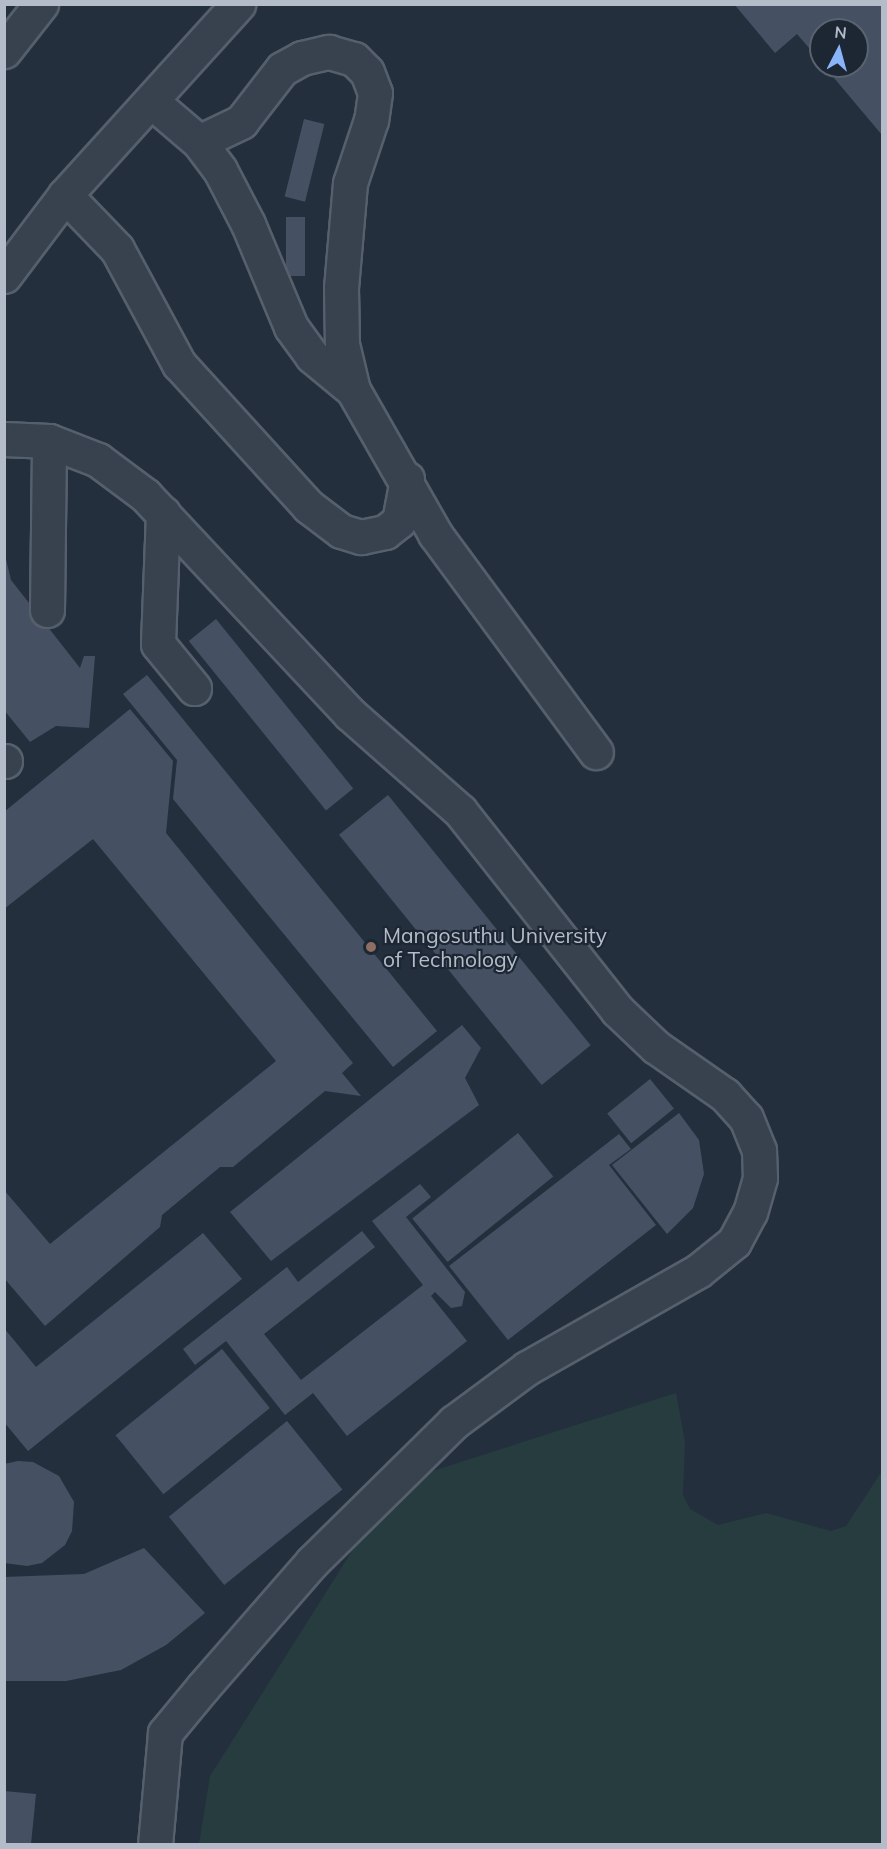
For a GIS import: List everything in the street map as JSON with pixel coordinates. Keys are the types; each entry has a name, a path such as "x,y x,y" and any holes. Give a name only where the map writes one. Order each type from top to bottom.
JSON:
{"street":[{"path":"4,51 41,4"},
{"path":"4,276 65,195 238,4"},
{"path":"199,142 241,122 282,69 302,58 329,52 354,59 367,72 375,93 371,120 350,183 341,288 342,344 353,390 407,478 435,534 596,752"},
{"path":"152,101 199,142 220,170 248,224 291,327 312,356 353,390"},
{"path":"65,195 117,249 179,364 308,506 341,531 360,537 385,532 399,520 407,478"},
{"path":"4,439 49,441 98,460 163,513 350,714 460,811 617,1010 656,1047 725,1095 746,1118 759,1150 760,1178 750,1212 734,1242 698,1271 527,1368 454,1422 312,1562 165,1733 155,1845"},
{"path":"47,610 49,441"},
{"path":"163,513 158,644 194,688"}],"green space":[{"path":"676,1393 685,1442 683,1495 690,1509 718,1525 766,1513 831,1531 846,1526 882,1471 882,1844 199,1844 210,1776 395,1483"}],"building":[{"path":"734,4 882,4 882,135 834,78 869,78 869,18 809,18 809,48 797,34 775,53"},
{"path":"304,119 324,124 305,202 285,197"},
{"path":"286,217 305,217 305,276 286,276"},
{"path":"4,551 11,580 80,668 84,656 95,656 89,728 56,726 30,742 4,710"},
{"path":"216,619 353,788 326,810 189,641"},
{"path":"147,675 437,1031 393,1067 173,799 177,760 123,694"},
{"path":"130,709 173,761 166,833 353,1063 342,1073 361,1096 325,1091 233,1167 220,1167 162,1215 160,1227 45,1326 4,1278 4,1190 50,1244 276,1061 93,839 4,909 4,812"},
{"path":"388,795 591,1045 542,1085 339,835"},
{"path":"462,1025 481,1048 465,1078 479,1105 271,1261 230,1212"},
{"path":"650,1079 674,1109 631,1143 607,1114"},
{"path":"679,1113 699,1140 704,1174 693,1208 667,1234 612,1165"},
{"path":"518,1133 553,1177 448,1262 412,1219"},
{"path":"619,1134 631,1149 609,1165 656,1225 508,1340 449,1266"},
{"path":"420,1184 431,1197 406,1217 465,1292 462,1306 451,1308 435,1292 431,1296 467,1341 347,1436 313,1393 285,1415 226,1341 195,1365 183,1349 287,1267 298,1282 362,1231 375,1247 264,1334 301,1380 423,1285 372,1221"},
{"path":"203,1233 242,1279 28,1451 4,1422 4,1328 36,1367"},
{"path":"222,1349 270,1408 163,1494 116,1435"},
{"path":"287,1421 342,1489 224,1585 169,1517"},
{"path":"18,1461 33,1462 59,1476 74,1502 72,1531 65,1545 42,1563 27,1566 4,1563 4,1464"},
{"path":"144,1548 205,1613 166,1645 121,1670 66,1681 4,1681 4,1577 84,1574"},
{"path":"4,1791 36,1794 31,1844 4,1844"}],"place":[{"name":"Mangosuthu University of Technology","path":"371,947"}]}
